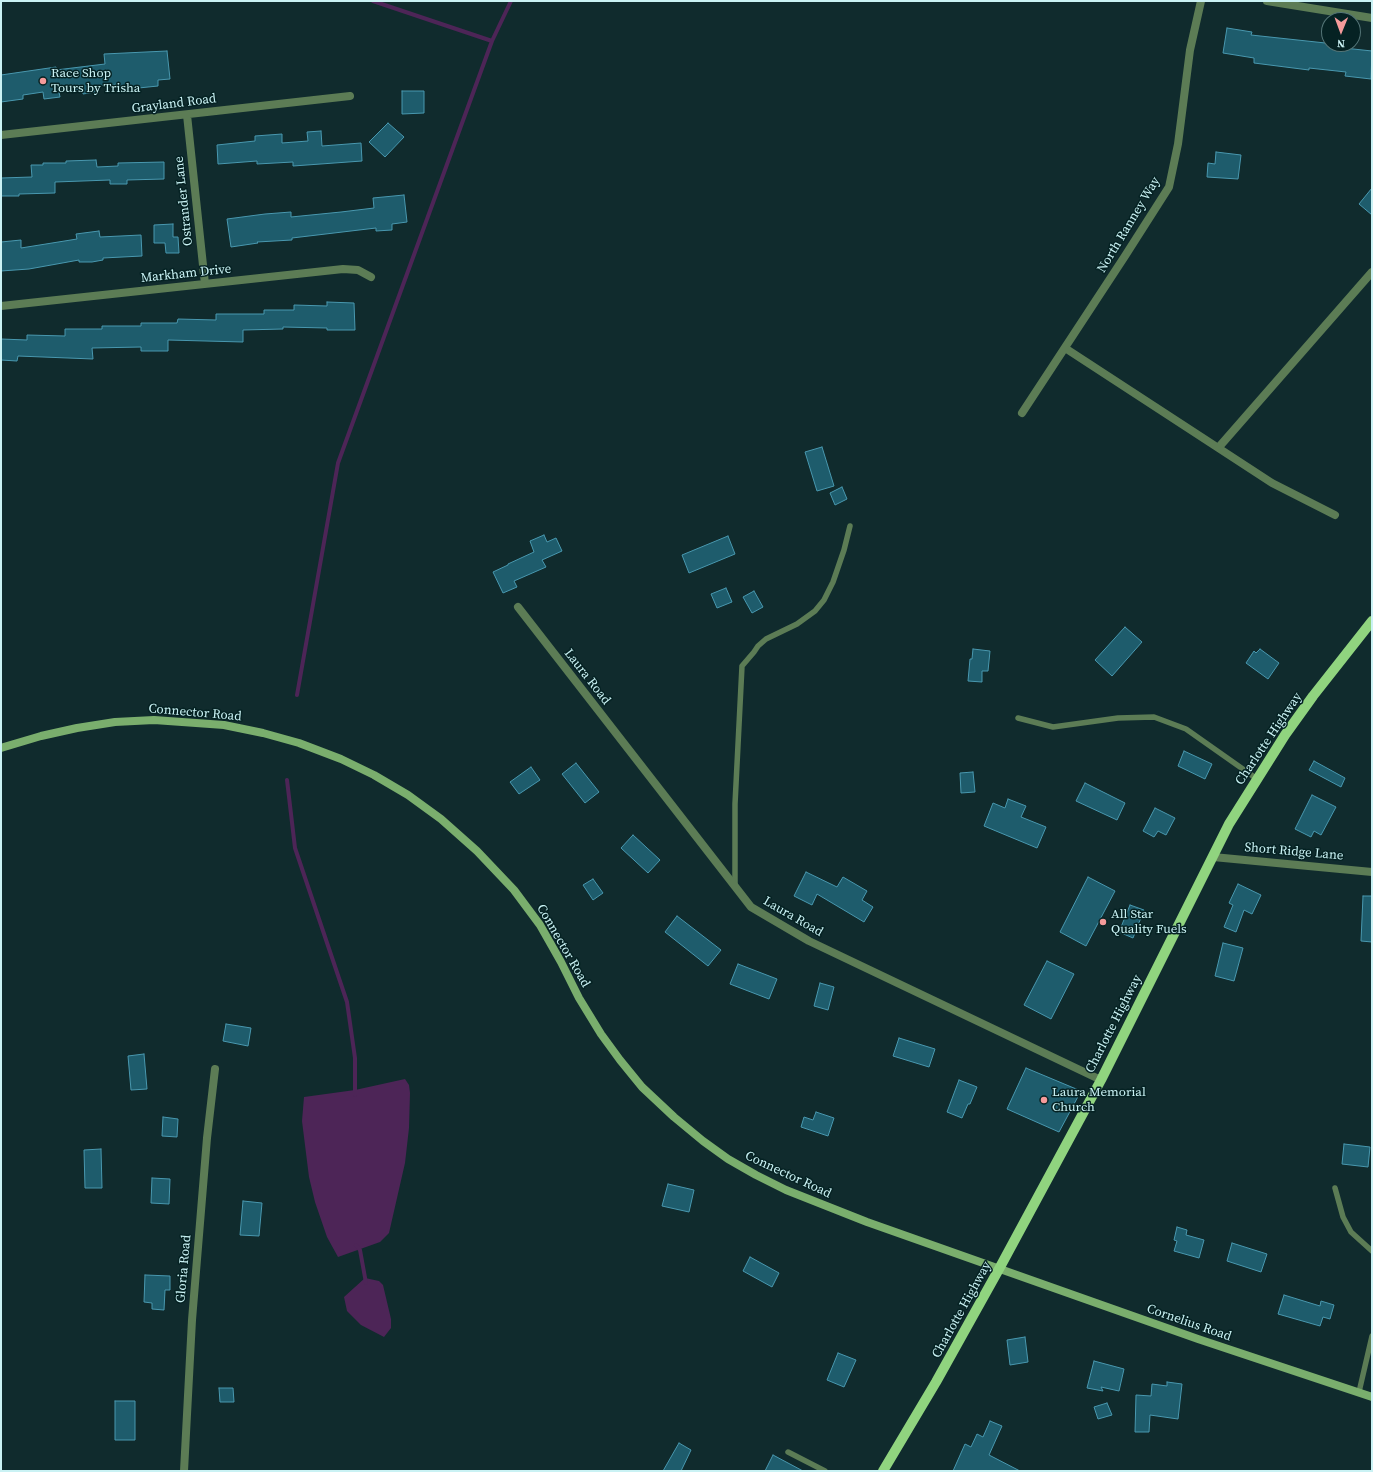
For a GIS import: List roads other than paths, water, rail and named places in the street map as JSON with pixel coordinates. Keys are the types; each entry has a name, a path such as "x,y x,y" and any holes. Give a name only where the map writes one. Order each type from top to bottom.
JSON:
{"main road":[{"name":"Charlotte Highway","path":"882,1471 936,1382 1000,1269 1101,1080 1230,824 1285,735 1313,696 1372,621"}],"street":[{"name":"North Ranney Way","path":"1022,413 1169,187 1178,144 1190,50 1201,1"},
{"path":"1267,1 1372,18"},
{"name":"Grayland Road","path":"1,135 350,96"},
{"name":"Ostrander Lane","path":"187,115 205,284"},
{"name":"Markham Drive","path":"1,306 343,269 358,270 371,277"},
{"path":"1218,447 1372,272"},
{"path":"1065,348 1272,483 1335,515"},
{"name":"Laura Road","path":"518,607 751,907 809,941 1101,1080"},
{"name":"Connector Road","path":"1,748 41,736 115,722 154,720 193,722 224,725 263,733 299,743 341,759 374,775 408,795 441,819 477,850 514,890 540,926 579,998 601,1034 620,1060 642,1087 674,1117 703,1141 728,1159 756,1175 814,1202 1000,1269"},
{"name":"Short Ridge Lane","path":"1213,856 1372,872"},
{"name":"Gloria Road","path":"184,1471 192,1320 214,1069"},
{"name":"Cornelius Road","path":"1000,1269 1198,1339 1372,1397"}],"lane":[{"path":"735,885 735,804 742,666 758,646 766,639 797,624 815,611 824,600 833,582 844,550 850,526"},
{"path":"1018,718 1053,728 1118,718 1154,717 1186,729 1257,779"},
{"path":"1335,1188 1343,1217 1351,1232 1372,1251"},
{"path":"1359,1392 1372,1336"},
{"path":"788,1452 825,1471"}],"waterway":[{"path":"373,1 492,41"},
{"path":"297,695 338,463 492,41 511,1"},
{"path":"287,780 295,848 347,1002 355,1058 355,1095"},
{"path":"356,1245 360,1250 366,1283"}],"place":[{"name":"Race Shop Tours by Trisha","path":"43,81"},
{"name":"All Star Quality Fuels","path":"1103,922"},
{"name":"Laura Memorial Church","path":"1044,1100"}]}
